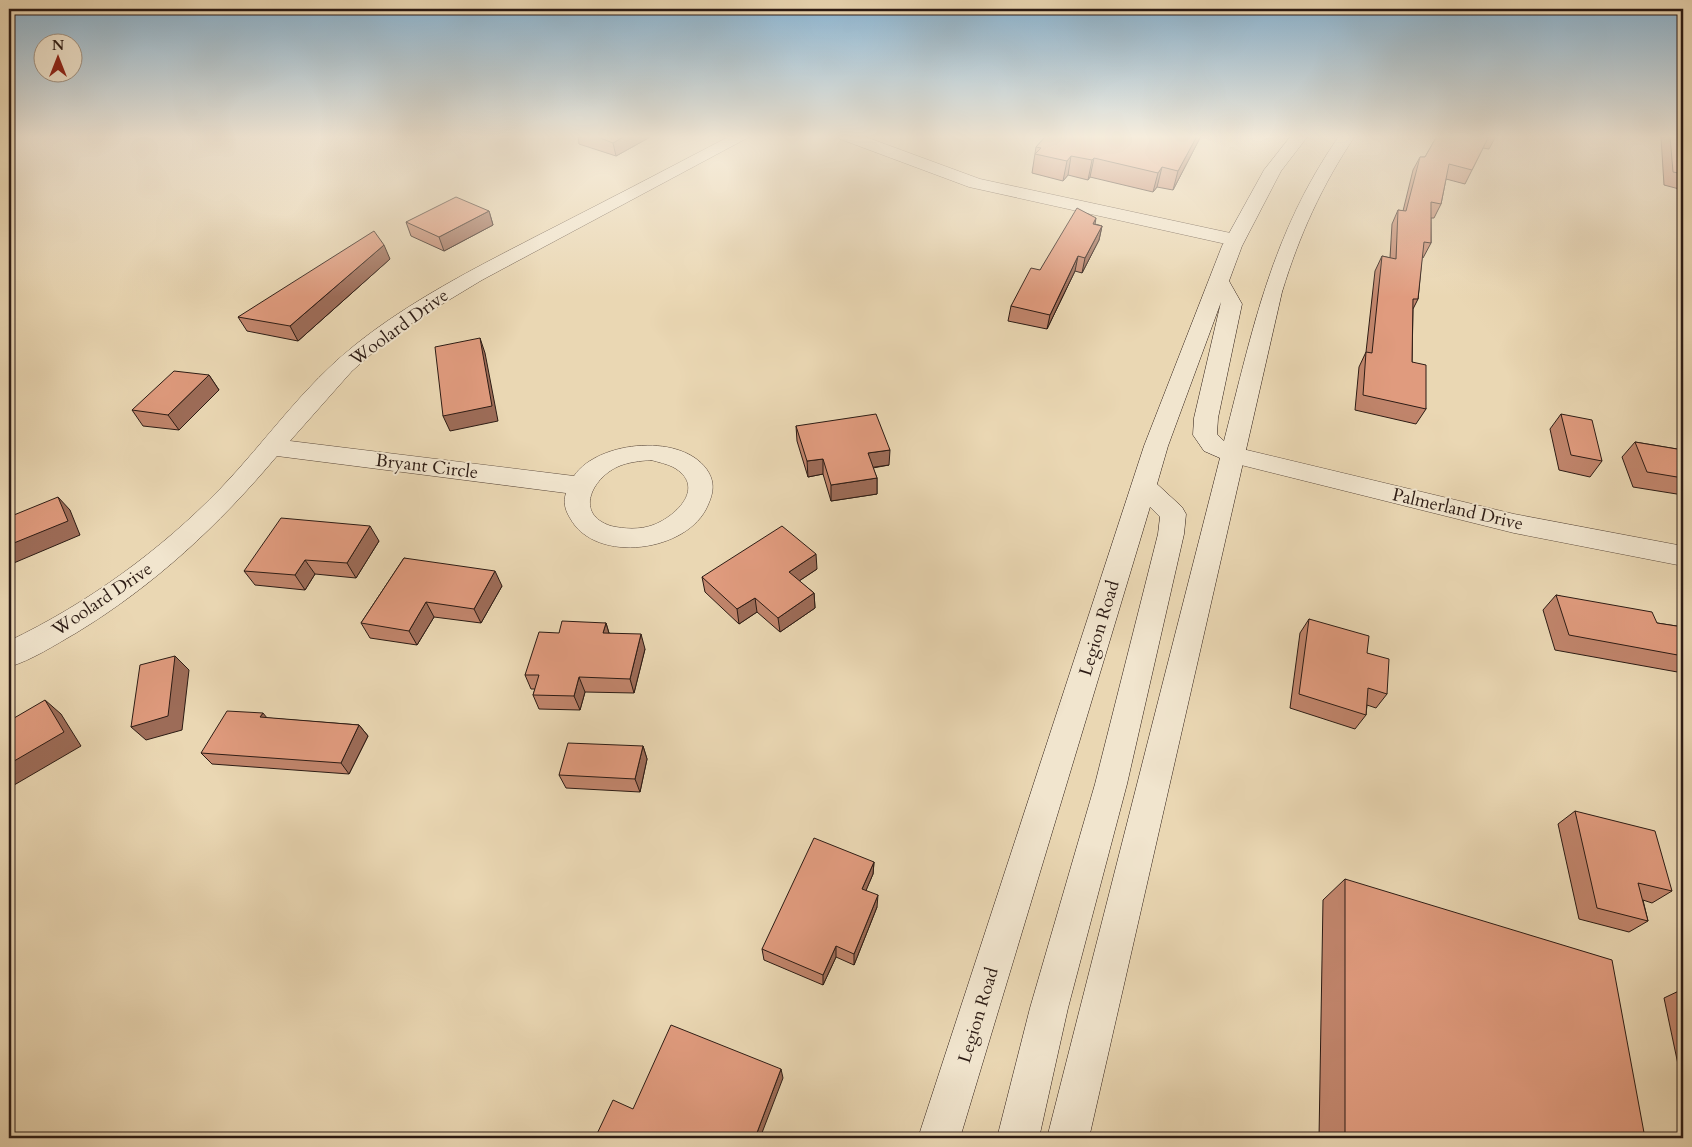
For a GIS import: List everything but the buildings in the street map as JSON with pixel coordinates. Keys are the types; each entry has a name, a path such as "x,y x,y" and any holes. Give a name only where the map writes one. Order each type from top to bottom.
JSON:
{"main road":[{"name":"Woolard Drive","path":"9,656 90,610 152,566 197,528 273,447 336,375 382,335 475,276 641,190"},
{"path":"1005,190 1235,240"},
{"name":"Legion Road","path":"939,1138 1156,446 1235,240 1262,190"},
{"path":"1068,1138 1234,456 1272,292 1286,247 1315,190"},
{"name":"Palmerland Drive","path":"1218,282 1232,304 1206,418 1205,435 1214,445 1234,456 1544,530 1683,556"},
{"name":"Bryant Circle","path":"273,447 581,486"},
{"path":"652,452 670,455 686,462 697,473 702,486 700,501 691,515 676,526 657,534 636,538 606,534 597,531 584,521 577,509 577,495 581,486 595,469 612,459 631,454 652,452"},
{"path":"1018,1138 1049,1008 1111,784 1172,534 1173,514 1144,486"}]}
